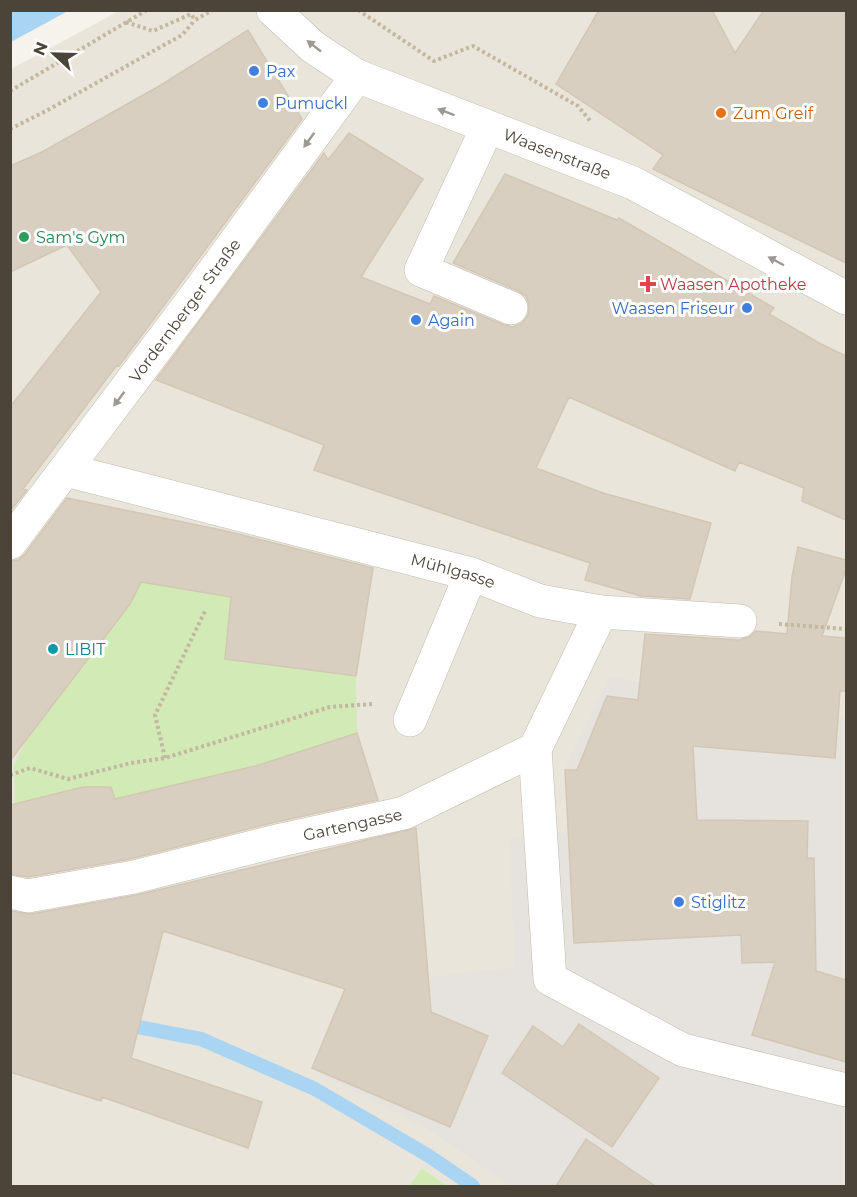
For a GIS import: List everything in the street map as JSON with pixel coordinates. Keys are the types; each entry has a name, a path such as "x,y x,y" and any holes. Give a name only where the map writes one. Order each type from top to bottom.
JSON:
{"street":[{"name":"Waasenstraße","path":"273,10 313,46 357,76 633,183 846,298"},
{"name":"Vordernberger Straße","path":"10,543 357,76"},
{"path":"488,128 421,270 511,308"},
{"name":"Mühlgasse","path":"66,470 471,574 540,602 601,612 740,621"},
{"path":"410,720 471,574"},
{"path":"601,612 535,748 550,979 683,1050 846,1090"},
{"name":"Gartengasse","path":"10,892 28,896 134,877 281,840 404,813 535,748"}],"path":[{"path":"10,91 147,10"},
{"path":"10,129 182,35 195,20 213,10"},
{"path":"358,10 434,61 473,46 578,106 595,127"},
{"path":"125,22 153,31 191,14 195,20"},
{"path":"165,758 155,715 207,609"},
{"path":"740,621 846,629"},
{"path":"10,775 30,768 68,778 131,763 165,758 330,707 370,703 410,720"}],"shaded area":[{"path":"119,11 846,11 846,1186 447,1186 422,1168 409,1186 11,1186 11,69"},
{"name":"Stiglitz","path":"609,677 846,717 846,1186 510,1186 430,1130 324,1076 363,986 515,967 509,838 568,832 566,765"}],"green space":[{"path":"141,582 231,596 225,659 356,676 357,733 259,765 115,799 111,787 83,787 15,804 14,765 25,743 130,604"},
{"path":"422,1168 447,1186 409,1186"}],"water":[{"path":"11,10 68,10 68,11 11,42"}],"building":[{"path":"599,10 712,10 735,53 764,10 846,10 846,263 653,169 663,155 556,84"},
{"path":"248,30 302,119 119,366 117,365 23,489 27,490 10,511 10,407 101,292 67,245 10,272 10,166 42,152 161,85"},
{"path":"349,133 423,179 361,277 430,304 434,296 504,325 513,327 522,323 528,315 529,305 526,296 453,263 505,174 617,220 619,218 774,308 769,314 846,356 846,520 802,501 804,488 739,462 735,471 569,397 536,468 603,493 711,523 690,599 641,596 585,580 590,563 314,470 324,445 156,380 324,153 328,160"},
{"path":"67,498 226,531 373,568 356,676 225,659 231,597 141,582 130,604 10,761 10,561 18,560 25,554"},
{"path":"798,547 846,560 846,569 822,636 846,638 846,691 840,691 835,758 693,746 697,820 808,821 807,858 814,858 816,971 846,980 846,1062 752,1035 775,962 742,963 741,935 574,943 565,770 577,770 607,696 638,700 645,634 739,640 749,637 756,631 787,634 792,577"},
{"path":"357,733 378,800 276,822 130,859 28,877 10,874 10,805 83,787 111,787 115,799 259,765"},
{"path":"416,828 431,1012 488,1036 450,1127 312,1068 345,989 163,931 131,1058 262,1102 248,1148 102,1097 101,1101 10,1072 10,911 31,914 137,895"},
{"path":"579,1024 659,1078 612,1147 502,1073 533,1026 563,1047"},
{"path":"586,1139 655,1186 556,1186"}],"waterway":[{"path":"122,1024 201,1039 315,1089 429,1156 473,1186"}],"place":[{"name":"Pax","path":"254,71"},
{"name":"Pumuckl","path":"263,103"},
{"name":"Zum Greif","path":"721,113"},
{"name":"Sam's Gym","path":"24,237"},
{"name":"Waasen Apotheke","path":"648,284"},
{"name":"Waasen Friseur","path":"747,308"},
{"name":"Again","path":"416,320"},
{"name":"LIBIT","path":"53,649"},
{"name":"Stiglitz","path":"679,902"}]}
